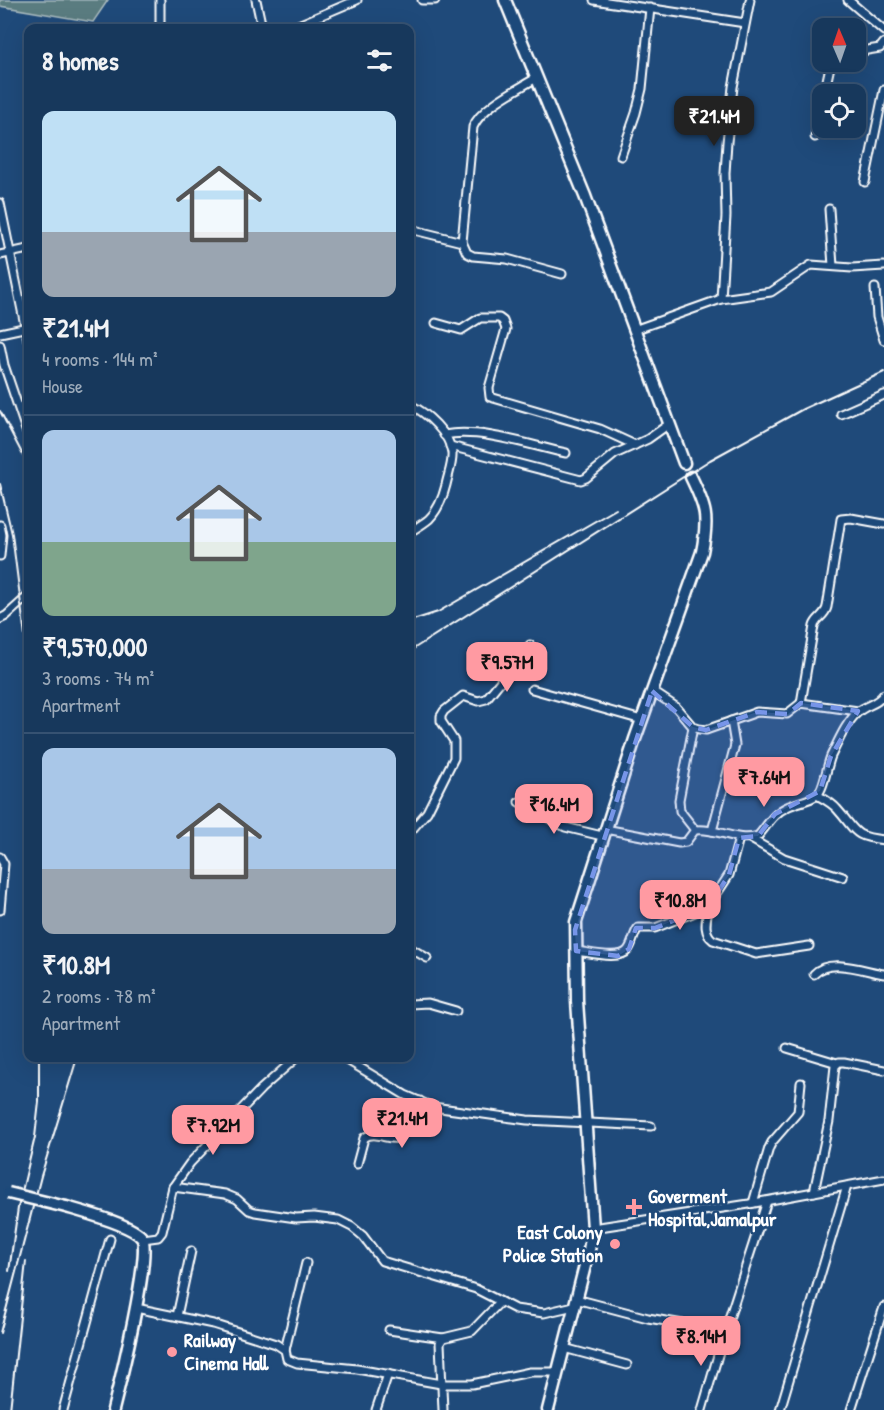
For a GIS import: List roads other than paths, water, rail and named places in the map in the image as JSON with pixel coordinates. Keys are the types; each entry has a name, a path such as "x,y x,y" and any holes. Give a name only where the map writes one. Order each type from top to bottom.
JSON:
{"street":[{"path":"160,0 160,24"},
{"path":"256,0 261,24"},
{"path":"300,24 357,0"},
{"path":"422,0 435,0"},
{"path":"506,0 585,196 684,463"},
{"path":"594,0 745,23"},
{"path":"721,299 726,216 727,142 733,87 750,0"},
{"path":"853,2 884,31"},
{"path":"621,156 639,101 644,77 646,39 651,8"},
{"path":"866,50 880,48 884,43"},
{"path":"536,78 488,109 473,127 462,242 467,253 473,256 507,259 562,274"},
{"path":"865,182 884,90"},
{"path":"0,203 24,314"},
{"path":"829,209 833,266"},
{"path":"414,230 462,242"},
{"path":"0,255 24,250"},
{"path":"634,330 721,299 771,292 809,266 870,268 884,266"},
{"path":"875,288 877,317 884,340"},
{"path":"436,323 461,330 480,318 499,318 504,321 506,329 489,388 490,397 600,429 635,445"},
{"path":"0,333 24,329"},
{"path":"0,345 24,424"},
{"path":"840,414 884,395"},
{"path":"414,407 419,409 444,435 452,454 443,497 429,518 414,529"},
{"path":"450,446 581,480 615,454 648,440 669,424"},
{"path":"444,435 455,433 488,436 566,453"},
{"path":"548,1410 593,1228 575,930 578,910 702,552 706,533 706,511 691,477"},
{"path":"652,691 676,707 693,727 706,730 757,712 787,714 801,703 815,622 824,616 827,607 841,519 851,518 884,524"},
{"path":"0,525 2,535 0,556"},
{"path":"0,620 24,600"},
{"path":"414,828 428,812 454,758 453,741 441,721 444,711 463,696 478,701 486,699 530,645"},
{"path":"532,689 642,720"},
{"path":"750,839 758,836 775,814 785,807 817,795 831,756 847,726 858,711 876,703 884,694"},
{"path":"801,703 858,711"},
{"path":"712,831 735,745 731,721"},
{"path":"693,727 679,800 680,811 695,830"},
{"path":"817,795 835,807 856,833 884,840"},
{"path":"519,802 565,827 680,843 686,842 695,830 704,829 750,839 784,858 843,877"},
{"path":"739,838 729,875 708,906 706,930 708,936 756,954 809,946"},
{"path":"0,858 4,864 0,910"},
{"path":"576,951 611,956 623,954 629,949 638,928 655,928 708,906"},
{"path":"414,950 428,958"},
{"path":"814,974 819,969 834,966 884,975"},
{"path":"414,1004 428,1004 456,1011"},
{"path":"787,1048 837,1063 844,1062 884,1070"},
{"path":"144,1239 158,1237 162,1232 173,1187 198,1155 261,1089 291,1062"},
{"path":"350,1062 396,1090 420,1101 451,1110 527,1120 651,1126"},
{"path":"814,1192 829,1121 837,1063"},
{"path":"753,1203 769,1148 798,1112 801,1083"},
{"path":"357,1164 363,1138 369,1134 398,1138 408,1113 420,1101"},
{"path":"593,1228 767,1201 884,1179"},
{"path":"780,1410 847,1186"},
{"path":"173,1187 225,1194 237,1199 249,1210 255,1212 296,1218 314,1217 338,1220 363,1236 382,1261 476,1289 515,1310 544,1313 575,1303 725,1331"},
{"path":"4,1192 66,1207 133,1229 144,1239 145,1250 136,1308 113,1410"},
{"path":"702,1410 767,1201"},
{"path":"63,1410 110,1239"},
{"path":"177,1316 191,1251"},
{"path":"306,1263 285,1350 287,1359 297,1363 388,1374 441,1384 472,1384 530,1372 558,1372"},
{"path":"389,1330 443,1338 472,1331 500,1302"},
{"path":"851,1410 884,1307"},
{"path":"136,1308 213,1324 276,1344 285,1350"},
{"path":"443,1338 439,1348 443,1410"},
{"path":"564,1348 627,1365"},
{"path":"376,1410 388,1374"}],"railway":[{"path":"414,648 710,460 803,409 884,372"},
{"path":"0,411 24,457"},
{"path":"0,484 12,534 24,628"},
{"path":"414,620 438,612 616,509"},
{"path":"9,1271 18,1208 35,1137 39,1102 39,1062"},
{"path":"0,1333 41,1176 76,1062"},
{"path":"10,1410 26,1261"}],"place":[{"name":"Goverment Hospital,Jamalpur","path":"634,1207"},
{"name":"East Colony Police Station","path":"615,1244"},
{"name":"Railway Cinema Hall","path":"172,1352"}]}
